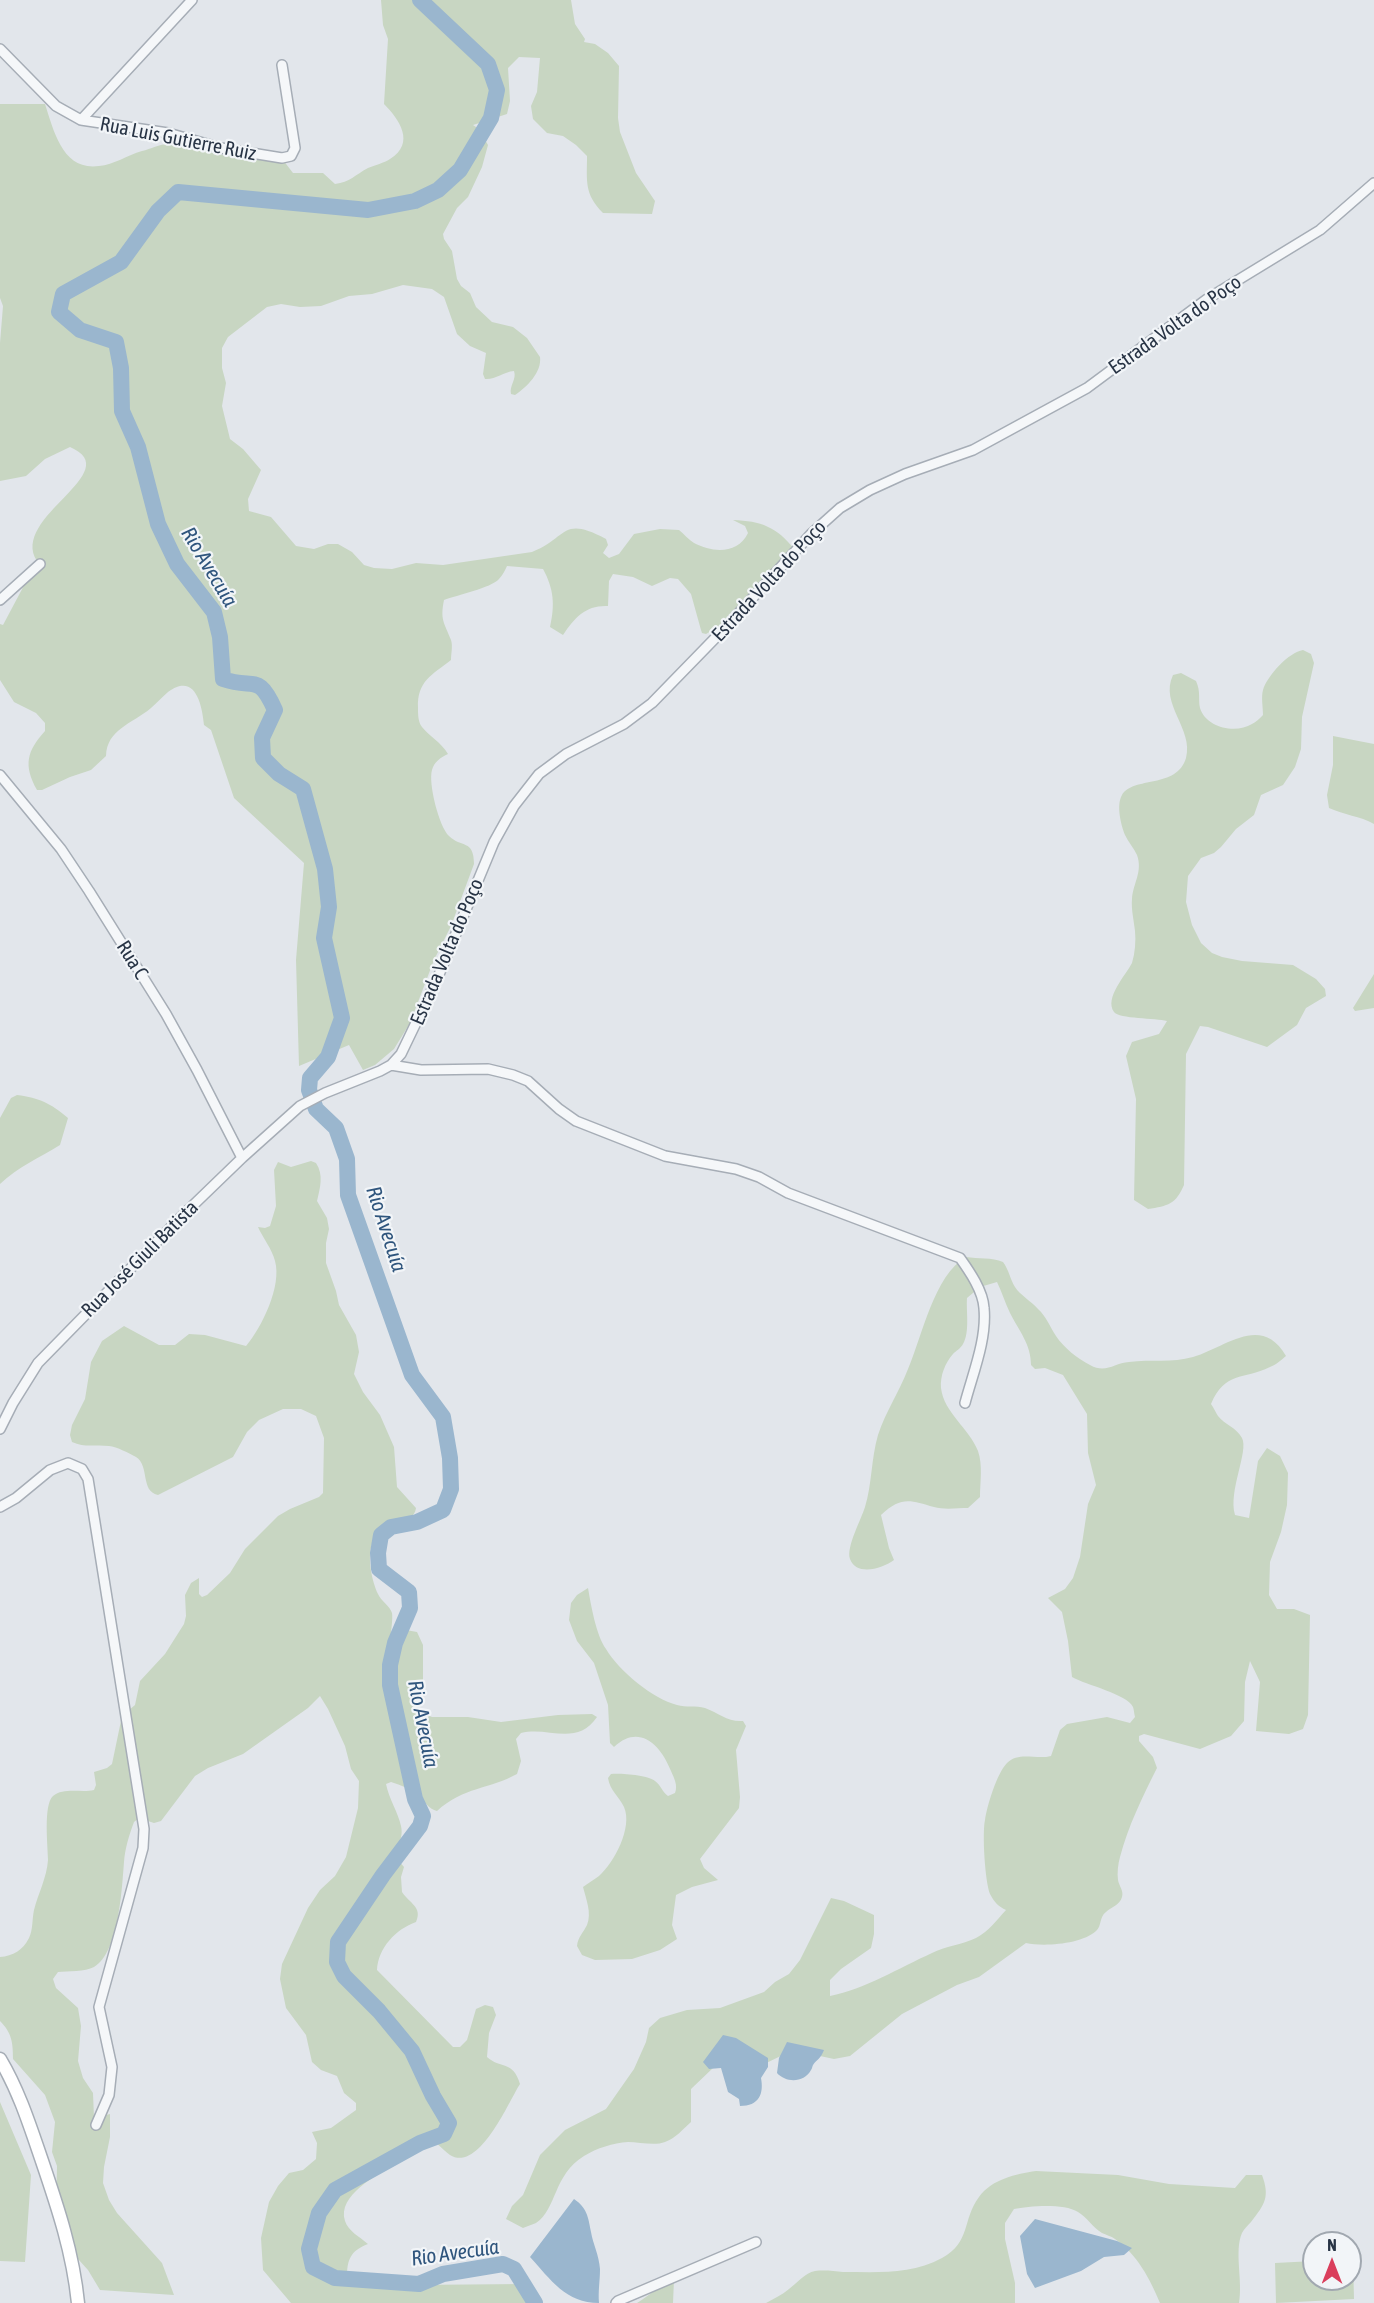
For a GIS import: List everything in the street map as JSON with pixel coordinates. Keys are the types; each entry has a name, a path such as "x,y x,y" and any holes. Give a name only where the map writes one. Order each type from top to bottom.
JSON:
{"main road":[{"path":"0,2059 21,2100 63,2223 75,2273 78,2303"}],"street":[{"path":"81,120 192,0"},
{"name":"Rua Luis Gutierre Ruiz","path":"0,50 57,106 81,120 168,133 221,148 282,158 291,156 295,148 282,65"},
{"name":"Estrada Volta do Poço","path":"300,1106 325,1093 370,1077 391,1065 401,1054 409,1041 494,842 514,806 539,774 566,754 624,724 652,703 811,534 840,508 870,490 905,474 983,445 1087,388 1207,299 1320,230 1374,183"},
{"path":"0,600 40,564"},
{"name":"Rua C","path":"0,776 61,849 89,891 166,1014 242,1158"},
{"path":"391,1065 421,1070 488,1069 513,1074 528,1081 559,1109 586,1125 665,1156 736,1169 759,1177 788,1193 960,1258 971,1274 984,1307 982,1341 965,1403"},
{"name":"Rua José Giuli Batista","path":"0,1430 13,1403 38,1363 183,1215 300,1106"},
{"path":"0,1507 16,1498 50,1470 68,1463 82,1468 88,1479 144,1829 143,1848 99,2007 112,2067 109,2095 96,2124"},
{"path":"616,2303 756,2242"}],"green space":[{"path":"381,0 571,0 575,24 585,39 584,42 595,44 608,53 619,66 620,132 636,173 655,201 652,214 603,213 597,206 592,200 588,187 587,156 563,136 547,133 533,119 531,106 537,92 540,58 519,57 508,68 510,101 507,114 473,125 479,129 488,145 482,167 468,197 457,208 443,234 452,251 457,279 461,286 470,293 476,307 492,322 513,327 527,338 540,357 536,374 515,395 511,394 514,371 485,379 483,374 486,353 470,346 457,334 444,297 432,289 403,285 372,294 349,296 321,306 300,307 281,304 267,307 228,337 222,348 222,368 226,383 222,406 230,439 243,449 261,470 248,499 249,511 271,517 296,546 314,549 328,544 338,544 352,552 364,565 374,568 392,569 416,563 443,565 532,552 572,529 581,529 606,539 608,545 603,553 609,558 619,554 634,534 660,529 679,530 692,542 701,546 724,550 738,545 748,533 745,526 733,520 752,522 775,530 794,549 728,621 706,634 702,633 691,594 678,579 670,578 652,586 633,577 613,574 609,581 608,606 600,606 582,613 563,635 550,627 553,611 552,597 543,569 507,566 502,576 495,582 444,600 443,617 452,642 451,660 423,685 418,699 418,718 422,727 448,754 436,762 431,776 438,815 449,836 472,851 474,864 451,926 434,960 410,1023 394,1049 375,1065 363,1070 349,1045 299,1066 296,960 304,863 234,798 211,730 204,725 199,700 191,688 177,687 168,692 144,714 122,728 111,739 106,756 91,770 42,790 37,790 33,781 29,759 34,745 45,731 45,723 36,713 14,702 0,680 0,624 3,625 37,561 33,544 38,528 78,482 85,469 84,457 70,447 45,459 26,476 0,481 0,343 3,306 0,298 0,104 45,104 52,126 68,156 87,166 105,165 158,146 175,144 234,157 283,160 293,173 323,173 335,184 340,183 390,159 398,153 402,146 402,131 399,124 384,104 388,39 383,25"},
{"path":"1303,650 1311,654 1314,663 1302,717 1301,749 1295,767 1283,785 1261,795 1254,815 1236,829 1221,847 1214,853 1201,858 1188,876 1186,902 1192,925 1201,943 1212,953 1242,961 1293,965 1316,979 1325,989 1326,996 1306,1008 1297,1025 1267,1047 1200,1026 1186,1054 1184,1185 1178,1196 1170,1203 1148,1209 1134,1200 1136,1099 1126,1056 1132,1042 1159,1034 1167,1021 1123,1016 1114,1012 1112,1006 1117,987 1132,963 1134,955 1132,899 1139,867 1137,855 1126,838 1122,826 1120,799 1128,789 1174,774 1181,768 1186,758 1185,737 1170,696 1173,675 1181,673 1196,681 1200,708 1208,720 1222,727 1238,729 1252,724 1263,715 1262,693 1265,684 1285,660"},
{"path":"1333,736 1374,744 1374,824 1329,808 1327,795 1333,765"},
{"path":"1374,974 1374,1008 1355,1011 1353,1008"},
{"path":"17,1095 44,1102 68,1118 60,1145 21,1168 0,1184 0,1118 11,1098"},
{"path":"311,1161 316,1163 320,1172 321,1182 317,1201 327,1218 329,1229 326,1263 339,1305 356,1335 359,1352 354,1374 363,1392 380,1415 394,1447 397,1487 416,1508 409,1519 388,1528 376,1537 370,1556 371,1569 379,1597 392,1613 391,1636 394,1637 406,1630 417,1632 423,1645 423,1680 416,1700 417,1707 432,1717 468,1717 501,1722 558,1715 592,1714 597,1717 589,1726 571,1733 521,1733 516,1739 521,1761 517,1774 457,1797 437,1811 409,1789 391,1782 386,1784 402,1832 398,1856 404,1867 401,1877 402,1892 416,1909 418,1917 416,1922 402,1929 389,1940 381,1954 377,1970 453,2047 460,2047 467,2040 476,2009 485,2005 493,2007 496,2015 489,2033 487,2057 514,2071 520,2084 492,2133 472,2154 461,2158 450,2155 434,2142 427,2139 422,2140 352,2195 344,2212 345,2221 351,2231 368,2244 353,2253 348,2266 347,2278 409,2285 524,2284 539,2303 291,2303 263,2270 261,2238 269,2202 278,2186 289,2173 303,2170 316,2159 317,2143 312,2132 331,2128 356,2110 356,2103 344,2093 337,2076 321,2070 312,2062 306,2035 286,2008 280,1979 282,1964 308,1908 320,1890 335,1876 346,1857 358,1808 359,1781 351,1769 345,1746 320,1696 308,1708 243,1754 208,1768 195,1776 161,1821 154,1823 139,1818 134,1822 125,1852 118,1919 109,1948 94,1967 81,1971 58,1972 53,1979 56,1988 78,2008 81,2026 78,2061 83,2078 93,2093 94,2118 110,2114 110,2137 103,2183 109,2200 117,2213 162,2263 174,2295 100,2290 78,2259 56,2215 57,2166 52,2152 55,2122 45,2095 13,2059 11,2039 0,2021 0,1957 17,1952 24,1946 30,1935 34,1910 48,1860 47,1817 53,1796 67,1791 94,1790 96,1785 94,1772 112,1764 122,1716 135,1705 140,1681 165,1654 184,1624 185,1595 191,1583 199,1578 199,1594 202,1597 207,1595 230,1573 245,1549 278,1516 323,1493 324,1438 316,1416 301,1409 283,1409 259,1420 247,1432 233,1457 158,1495 152,1493 147,1484 143,1466 136,1457 112,1447 81,1445 72,1442 70,1435 72,1425 85,1399 91,1362 102,1341 124,1326 159,1345 175,1345 189,1334 205,1335 246,1346 264,1317 276,1282 274,1257 258,1227 270,1226 276,1206 274,1170 278,1162 291,1167"},
{"path":"966,1257 1003,1262 1015,1287 1046,1318 1063,1345 1080,1359 1096,1367 1105,1368 1137,1361 1185,1359 1205,1353 1230,1341 1254,1335 1265,1337 1276,1343 1286,1356 1272,1366 1229,1381 1216,1393 1211,1404 1218,1416 1242,1438 1243,1452 1234,1495 1235,1515 1249,1518 1258,1461 1267,1448 1280,1456 1288,1473 1287,1505 1281,1532 1270,1562 1269,1595 1277,1609 1294,1609 1310,1615 1308,1715 1303,1729 1289,1734 1256,1731 1260,1682 1250,1661 1245,1682 1244,1721 1231,1736 1200,1749 1144,1734 1139,1736 1139,1741 1153,1757 1157,1768 1123,1845 1118,1868 1121,1900 1104,1914 1096,1931 1072,1942 1043,1945 1026,1943 979,1977 957,1985 902,2014 850,2056 834,2059 806,2053 787,2053 760,2066 713,2068 691,2089 691,2122 679,2133 661,2143 617,2143 584,2156 566,2173 543,2217 536,2223 523,2228 506,2219 512,2206 523,2195 540,2155 565,2130 606,2109 634,2069 646,2042 649,2028 660,2018 687,2010 720,2008 764,1992 789,1974 800,1960 831,1898 844,1901 874,1915 874,1934 871,1948 841,1969 830,1980 830,1996 869,1983 937,1951 981,1935 1006,1910 997,1904 990,1894 984,1846 984,1826 988,1807 1003,1768 1017,1757 1051,1756 1060,1730 1067,1724 1107,1717 1130,1723 1135,1717 1133,1707 1123,1698 1072,1677 1062,1612 1048,1598 1065,1589 1073,1578 1080,1557 1088,1504 1096,1485 1088,1453 1087,1414 1063,1375 1045,1368 1035,1369 1031,1365 1027,1344 1010,1313 997,1282 980,1287 967,1298 965,1339 948,1361 941,1383 947,1405 969,1435 980,1456 980,1497 968,1508 942,1508 912,1501 900,1502 881,1515 894,1560 877,1568 864,1569 853,1565 850,1559 850,1548 867,1498 881,1426 908,1369 937,1292 945,1278"},
{"path":"588,1588 594,1620 602,1643 619,1666 637,1683 668,1702 680,1706 705,1708 728,1719 743,1721 746,1726 736,1750 739,1808 700,1859 704,1868 718,1880 692,1887 676,1895 672,1925 677,1939 660,1950 632,1959 595,1960 582,1955 577,1946 589,1916 583,1887 599,1876 610,1863 616,1854 626,1824 624,1807 608,1778 611,1774 646,1777 657,1783 668,1796 675,1793 676,1784 667,1762 648,1740 632,1737 614,1747 610,1743 608,1705 594,1663 577,1641 569,1620 571,1603 577,1595"},
{"path":"0,2102 31,2175 25,2262 0,2261"},
{"path":"1036,2171 1118,2175 1169,2184 1235,2188 1246,2175 1262,2175 1266,2189 1265,2200 1240,2240 1239,2303 1160,2303 1142,2268 1123,2245 1099,2231 1078,2212 1064,2207 1046,2206 1014,2209 1005,2223 1005,2239 1015,2283 1015,2303 766,2303 811,2272 906,2270 942,2258 958,2245 970,2214 984,2191 1005,2178"},
{"path":"1302,2262 1302,2291 1354,2291 1354,2299 1276,2303 1275,2263"},
{"path":"674,2280 673,2303 637,2303 660,2287"}],"water":[{"path":"723,2035 736,2038 768,2058 768,2067 761,2078 761,2094 752,2104 740,2106 739,2099 728,2092 721,2068 709,2069 703,2062"},
{"path":"787,2042 824,2050 808,2074 800,2079 785,2079 777,2073 779,2058"},
{"path":"574,2199 582,2206 589,2221 600,2269 599,2303 587,2302 568,2295 552,2282 530,2257"},
{"path":"1035,2219 1117,2241 1132,2248 1124,2255 1104,2257 1081,2271 1035,2288 1027,2274 1020,2236"}],"waterway":[{"name":"Rio Avecuía","path":"420,0 488,64 497,90 491,118 460,170 438,190 415,201 368,210 178,192 158,211 121,262 63,294 59,312 80,330 116,342 121,368 122,411 138,447 158,524 177,564 214,612 220,637 223,679 260,686 275,710 262,738 263,758 279,774 303,789 325,869 329,907 324,938 342,1018 328,1057 310,1078 309,1090 316,1109 336,1128 347,1159 348,1195 412,1375 443,1417 450,1458 451,1489 443,1510 417,1522 391,1527 381,1535 378,1553 379,1569 409,1592 410,1608 395,1643 390,1665 390,1685 415,1799 423,1816 420,1826 383,1875 338,1942 337,1962 344,1976 379,2011 412,2051 433,2096 449,2123 444,2134 420,2143 335,2190 319,2213 309,2249 313,2267 335,2278 419,2284 443,2274 503,2264 514,2269 535,2303"}]}
